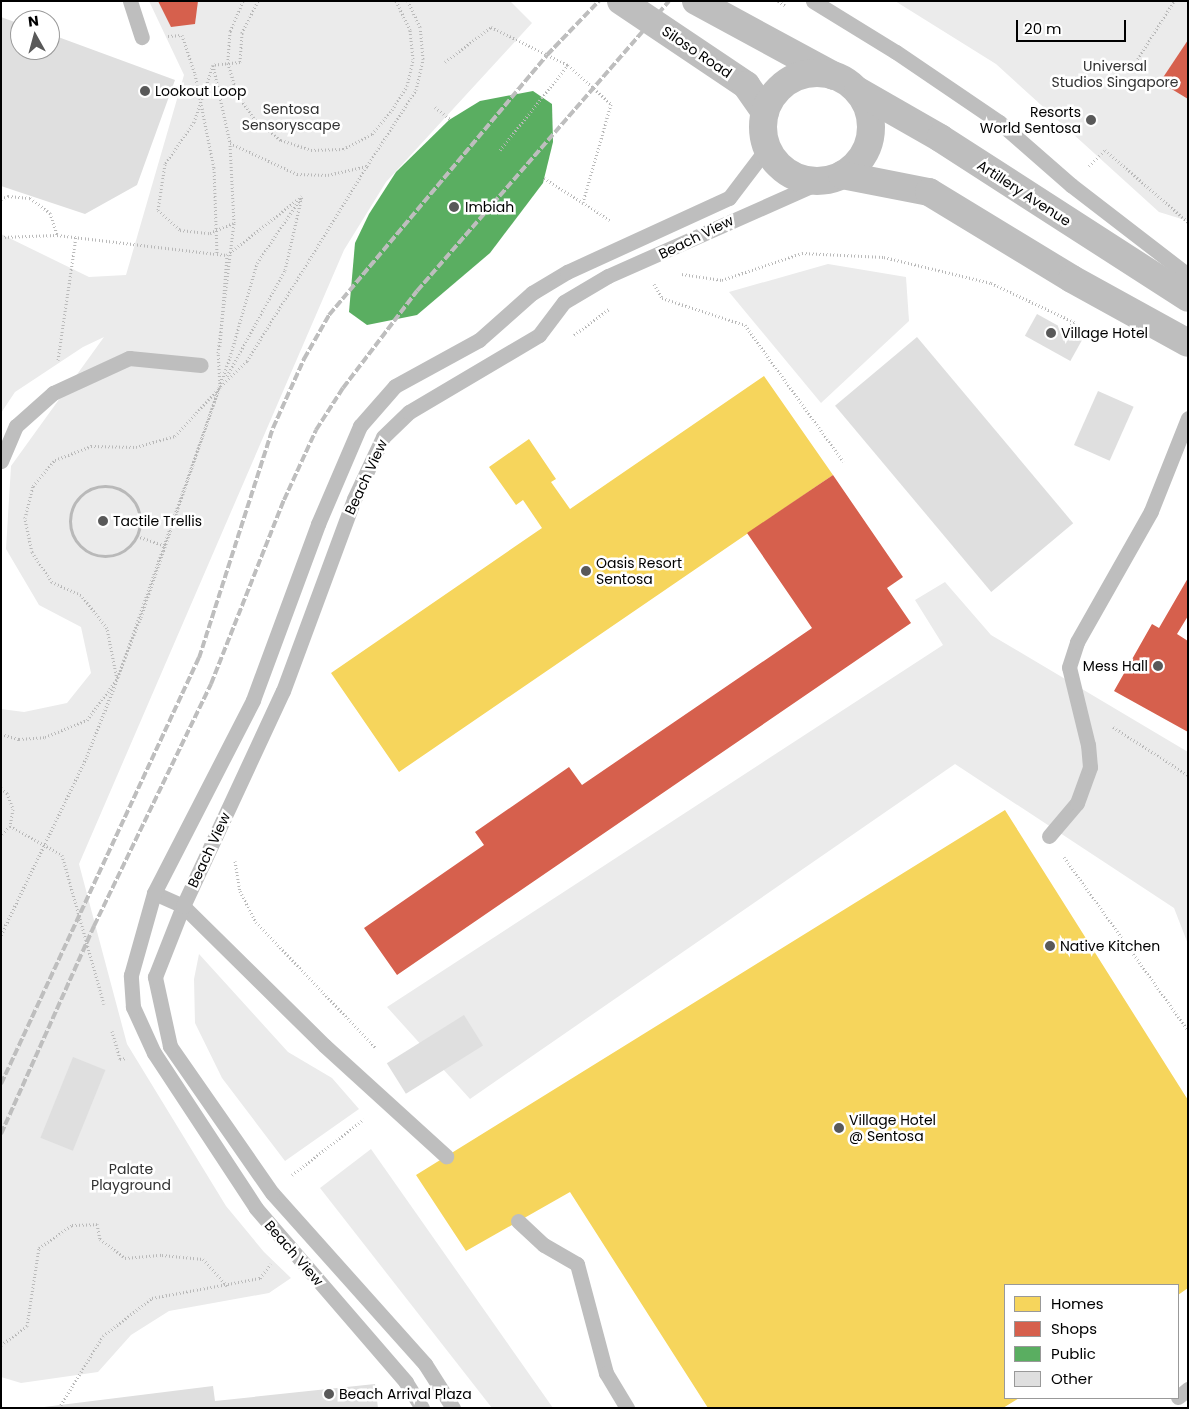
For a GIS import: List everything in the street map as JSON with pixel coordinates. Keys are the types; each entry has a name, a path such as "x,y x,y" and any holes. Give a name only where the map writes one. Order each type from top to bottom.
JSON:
{"street":[{"name":"Siloso Road","path":"621,1 746,85 764,112"},
{"path":"696,1 834,76"},
{"name":"Artillery Avenue","path":"764,112 772,96 784,84 800,76 817,73 834,76 940,138 1188,298"},
{"path":"832,178 860,159 871,136 867,104 858,91"},
{"path":"764,112 763,130 767,148 776,163 789,173 929,192 1072,279 1188,343"}],"lane":[{"path":"130,1 142,37"},
{"path":"813,1 896,52 999,122 1071,185 1188,275"},
{"name":"Beach View","path":"422,1408 406,1382 256,1208 154,1053 133,1007 131,975 154,893 253,700 318,524 360,426 395,386 479,340 532,293 568,272 729,198 767,148"},
{"name":"Beach View","path":"452,1407 425,1364 272,1193 170,1046 156,977 183,906 284,691 354,499 383,437 408,412 539,335 564,302 608,276 832,178"},
{"path":"1,461 16,426 53,393 129,358 201,364"},
{"path":"1049,836 1077,803 1086,786 1090,767 1088,745 1069,667 1077,642 1151,510 1188,418"},
{"path":"154,893 183,906 324,1046 446,1156"},
{"path":"518,1221 544,1246 577,1264 606,1373 627,1408"}],"path":[{"path":"243,1 230,31 228,63 237,94 255,120 281,140 312,150 344,149 372,134 407,86 413,59 410,30 396,1"},
{"path":"213,65 240,62 242,33 258,1"},
{"path":"1,734 19,739 44,737 87,720 117,679 107,628 81,595 52,582 32,552 25,518 33,486 55,460 91,446 136,447 175,436 247,361 366,166 416,90 423,59 420,27 408,1"},
{"path":"1134,65 1174,1"},
{"path":"445,62 491,27 568,65 611,104 583,202"},
{"path":"142,37 182,35 195,74 214,168 217,254"},
{"path":"213,65 230,143 234,223 218,353 220,387"},
{"path":"213,65 194,122 165,164 158,210 180,230 210,233 234,223"},
{"path":"500,150 568,65"},
{"path":"435,107 450,119"},
{"path":"230,143 297,174 328,175 366,166"},
{"path":"1071,185 1105,150 1188,222"},
{"path":"544,178 610,220"},
{"path":"1,199 8,196 30,198 50,213 57,235"},
{"path":"141,617 220,387 285,270 302,196"},
{"path":"1,935 83,765 141,617 230,357 257,262 302,196"},
{"path":"1,237 57,235 227,254 302,196"},
{"path":"53,393 76,237"},
{"path":"676,275 694,273 722,280 802,253 884,257 991,283 1074,322 1065,329"},
{"path":"220,387 227,254"},
{"path":"650,277 662,298 745,325 843,461"},
{"path":"569,338 601,317 614,304"},
{"path":"102,485 120,489 134,500 140,518 137,536 125,550 108,556 90,552 76,541 70,524 73,506 85,492 102,485"},
{"path":"137,536 166,546"},
{"path":"1079,705 1188,775"},
{"path":"10,917 83,765"},
{"path":"1,788 7,793 12,809 10,826 1,835"},
{"path":"10,826 62,855 107,1013"},
{"path":"1049,836 1188,1030"},
{"path":"236,857 240,891 256,922 376,1048"},
{"path":"109,1022 120,1060 154,1053"},
{"path":"291,1176 367,1117"},
{"path":"1,1344 27,1326 39,1248 72,1226 97,1224 100,1239 124,1258 162,1255 203,1259 227,1286"},
{"path":"59,1408 103,1336 152,1298 227,1286 260,1278 286,1244"}],"green space":[{"name":"Sentosa Sensoryscape","path":"149,1 510,1 532,23 386,182 344,250 79,864 127,1044 226,1206 264,1252 291,1278 269,1293 169,1311 131,1335 98,1372 21,1383 1,1377 1,709 24,712 67,703 91,673 81,627 39,605 6,549 11,466 104,337 83,347 15,392 1,413 1,234 89,277 126,275 184,75"},
{"name":"Universal Studios Singapore","path":"895,1 1188,1 1188,221 1159,212 996,64"},
{"path":"828,264 906,277 909,321 821,403 729,292"},
{"path":"945,582 991,635 1188,752 1188,944 1174,908 955,764 470,1099 387,1007 943,645 915,600"},
{"path":"199,954 288,1052 332,1078 359,1109 285,1161 222,1078 195,1023 194,979"},
{"path":"371,1149 553,1408 492,1408 320,1188"}],"building: Homes":[{"name":"Oasis Resort Sentosa","path":"764,376 833,475 399,772 331,673 542,528 523,500 516,505 489,467 529,439 556,479 551,482 570,509"},
{"name":"Village Hotel @ Sentosa","path":"1005,810 1188,1100 1188,1288 1179,1294 1179,1284 1004,1284 1004,1399 1017,1399 1003,1408 708,1408 570,1192 466,1251 416,1175"}],"building: Shops":[{"path":"158,1 198,1 195,24 171,27"},
{"path":"1188,40 1188,99 1160,82"},
{"path":"833,475 903,577 887,588 911,623 397,975 364,928 484,845 475,832 569,767 582,785 812,628 747,533"},
{"name":"Mess Hall","path":"1188,578 1188,616 1177,634 1188,641 1188,732 1114,691 1152,624 1159,628"}],"building: Public":[{"path":"533,91 552,104 553,142 543,183 490,253 417,315 367,325 349,312 355,243 369,214 396,172 449,120 480,101"}],"building: Other":[{"path":"1,17 10,20 10,60 60,60 60,38 175,80 137,185 85,214 1,186"},
{"path":"1037,314 1082,339 1070,361 1025,336"},
{"path":"917,337 1073,523 991,592 835,406"},
{"path":"1098,391 1134,407 1110,461 1074,445"},
{"path":"464,1015 483,1046 406,1094 387,1063"},
{"path":"73,1057 105,1070 73,1151 40,1138"},
{"name":"Beach Arrival Plaza","path":"375,1384 378,1408 36,1408 213,1386 215,1401"}],"railway":[{"path":"1,1084 199,658 273,428 304,359 329,315 547,55 599,1"},
{"path":"1,1134 94,926 211,684 284,500 316,430 343,388 417,291 669,1"}],"place":[{"name":"Lookout Loop","path":"145,91"},
{"name":"Resorts World Sentosa","path":"1091,120"},
{"name":"Imbiah","path":"454,207"},
{"name":"Village Hotel","path":"1051,333"},
{"name":"Tactile Trellis","path":"103,521"},
{"name":"Oasis Resort Sentosa","path":"586,571"},
{"name":"Mess Hall","path":"1158,666"},
{"name":"Native Kitchen","path":"1050,946"},
{"name":"Village Hotel @ Sentosa","path":"839,1128"},
{"name":"Beach Arrival Plaza","path":"329,1394"}],"park label":[{"name":"Palate Playground","path":"131,1178"}]}
